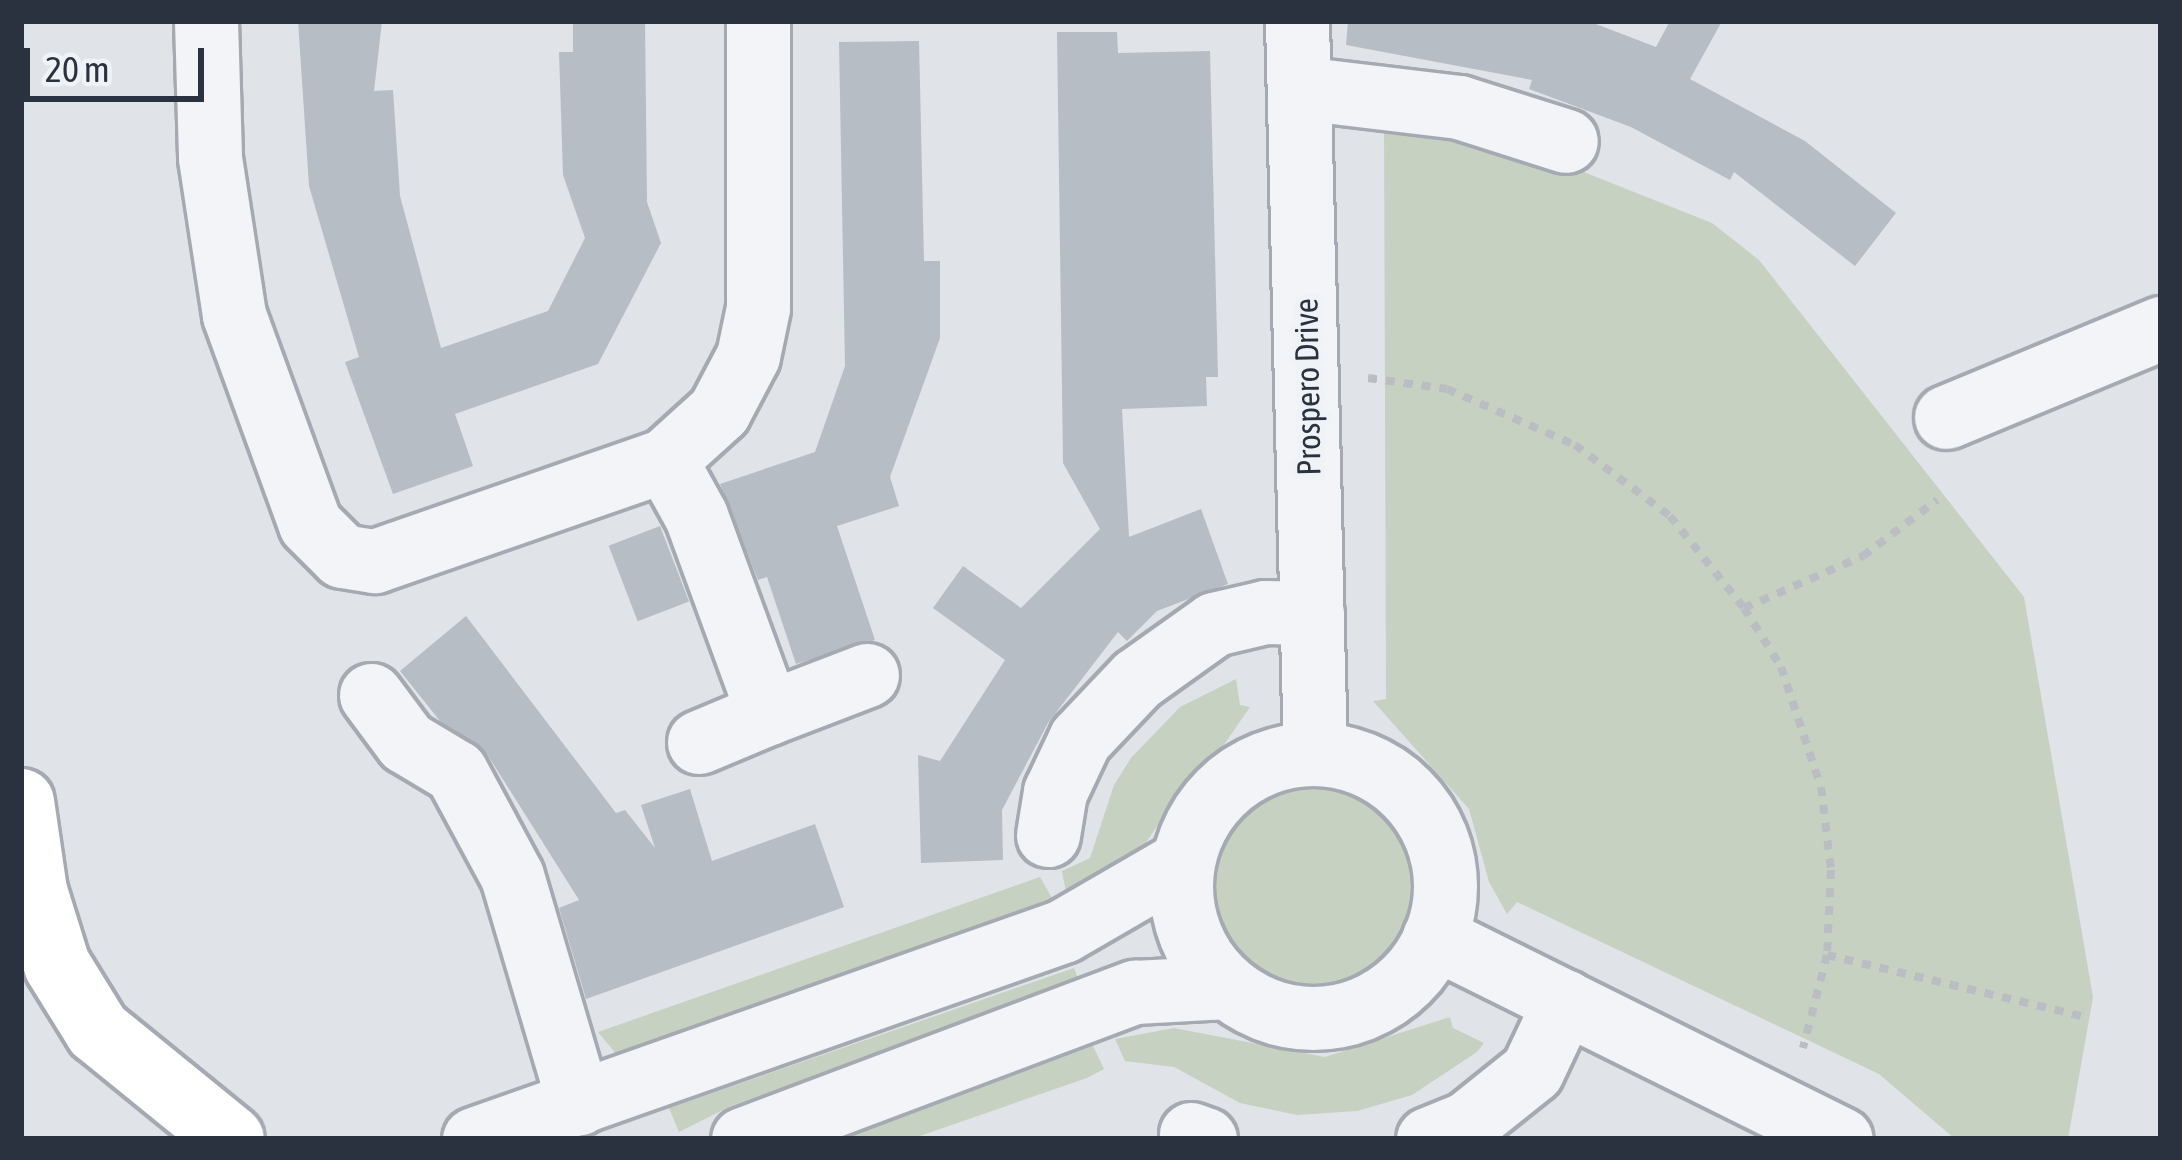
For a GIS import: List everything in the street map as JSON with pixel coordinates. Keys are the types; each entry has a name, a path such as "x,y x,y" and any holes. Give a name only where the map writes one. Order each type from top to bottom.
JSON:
{"highway":[{"path":"21,802 34,891 57,965 98,1031 231,1139"}],"street":[{"path":"206,21 210,158 234,315 310,524 342,556 375,561 665,460 719,411 752,340 758,308 758,21"},
{"name":"Prospero Drive","path":"1297,21 1315,753"},
{"path":"1300,88 1460,107 1566,141"},
{"path":"1946,417 2161,328"},
{"path":"665,460 696,516 768,713"},
{"path":"1048,836 1055,792 1080,739 1137,679 1214,624 1312,613"},
{"path":"699,742 867,675"},
{"path":"371,695 406,742 456,772 512,876 579,1102"},
{"path":"1315,753 1377,770 1424,813 1445,874 1434,937 1391,992 1326,1018 1290,1017 1227,987 1197,952 1182,908 1182,862 1191,832 1229,783 1284,756 1315,753"},
{"path":"474,1139 1063,931 1182,862"},
{"path":"1434,937 1841,1139"},
{"path":"743,1139 1135,992 1227,987"},
{"path":"1428,1139 1467,1123 1532,1071 1565,1000"}],"path":[{"path":"1368,378 1447,389 1507,409 1576,446 1670,516 1744,608 1780,667 1821,787 1831,870 1826,956 1803,1048"},
{"path":"1744,608 1863,556 1937,500"},
{"path":"1826,956 2086,1017"}],"green space":[{"path":"1384,122 1556,161 1712,223 1759,260 2024,597 2093,997 2068,1139 1955,1139 1879,1074 1517,902 1507,914 1489,882 1469,809 1373,701 1386,699"},
{"path":"1236,679 1240,705 1250,707 1223,746 1193,773 1145,844 1067,897 1062,871 1090,858 1114,785 1131,758 1180,707"},
{"path":"1315,784 1356,792 1391,815 1414,850 1422,891 1414,932 1391,967 1356,990 1315,998 1274,990 1239,967 1216,932 1208,891 1216,850 1239,815 1274,792"},
{"path":"1040,877 1053,900 618,1056 598,1032"},
{"path":"1074,968 1079,981 731,1106 679,1132 669,1108"},
{"path":"1450,1017 1453,1028 1484,1043 1412,1095 1357,1111 1297,1115 1240,1103 1174,1067 1125,1061 1115,1039 1174,1028 1325,1057"},
{"path":"1093,1046 1104,1069 1087,1078 911,1139 843,1139"}],"building":[{"path":"298,21 382,21 374,91 393,90 400,196 441,348 548,311 585,238 563,175 559,52 573,52 573,21 645,21 647,202 661,243 598,364 455,414 473,466 393,494 345,362 359,357 309,186"},
{"path":"1348,21 1588,21 1656,47 1670,21 1722,21 1690,79 1805,141 1896,213 1855,266 1734,172 1730,180 1631,127 1529,89 1532,80 1346,45"},
{"path":"1057,32 1117,32 1118,53 1210,51 1218,377 1206,377 1207,406 1122,409 1129,537 1201,509 1228,584 1157,611 1127,641 1118,632 1048,723 1002,810 1003,860 921,863 918,755 940,761 1005,660 933,608 963,566 1021,608 1100,529 1063,463"},
{"path":"919,41 924,261 940,261 940,338 890,477 899,506 837,526 875,640 796,664 767,577 758,580 720,484 815,452 845,366 839,42"},
{"path":"660,526 689,602 638,621 609,546"},
{"path":"466,616 616,813 625,810 655,848 641,805 690,789 712,861 815,824 844,907 586,999 559,908 579,900 487,754 440,721 400,671"}]}
